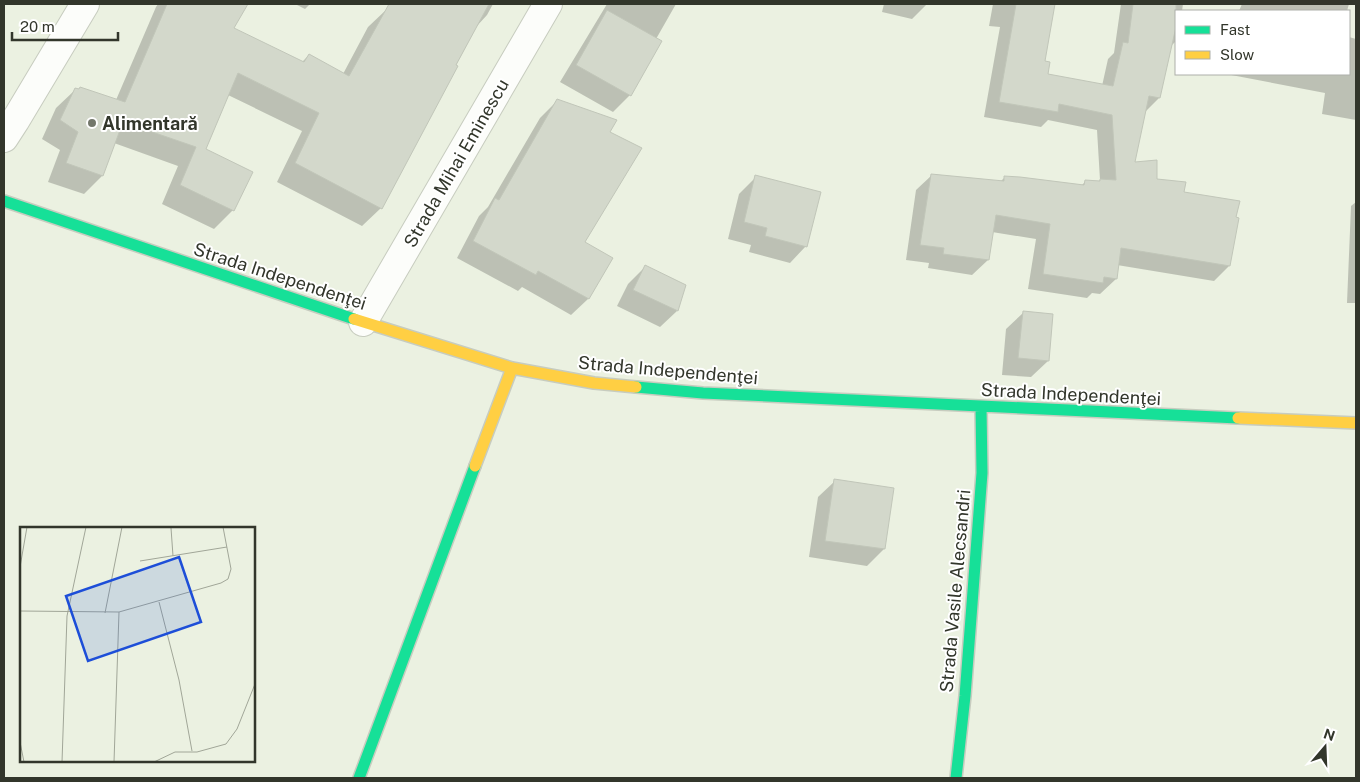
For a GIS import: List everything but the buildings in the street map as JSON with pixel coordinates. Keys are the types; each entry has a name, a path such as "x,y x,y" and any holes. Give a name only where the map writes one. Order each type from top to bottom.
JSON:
{"street":[{"path":"4,138 85,4"},
{"name":"Strada Mihai Eminescu","path":"363,322 548,4"},
{"name":"Strada Independenţei","path":"4,201 363,322 512,368 594,383 703,393 1356,423"},
{"path":"359,778 512,368"},
{"name":"Strada Vasile Alecsandri","path":"956,778 965,696 982,473 982,407"}],"traffic: fast":[{"path":"4,201 354,319"},
{"path":"636,387 703,393 1238,418"},
{"path":"956,778 965,696 982,473 981,407"},
{"path":"359,778 475,466"}],"traffic: slow":[{"path":"354,319 512,368 594,383 636,387"},
{"path":"475,466 512,368"},
{"path":"1238,418 1356,423"}],"place":[{"name":"Alimentară","path":"92,123"}]}
